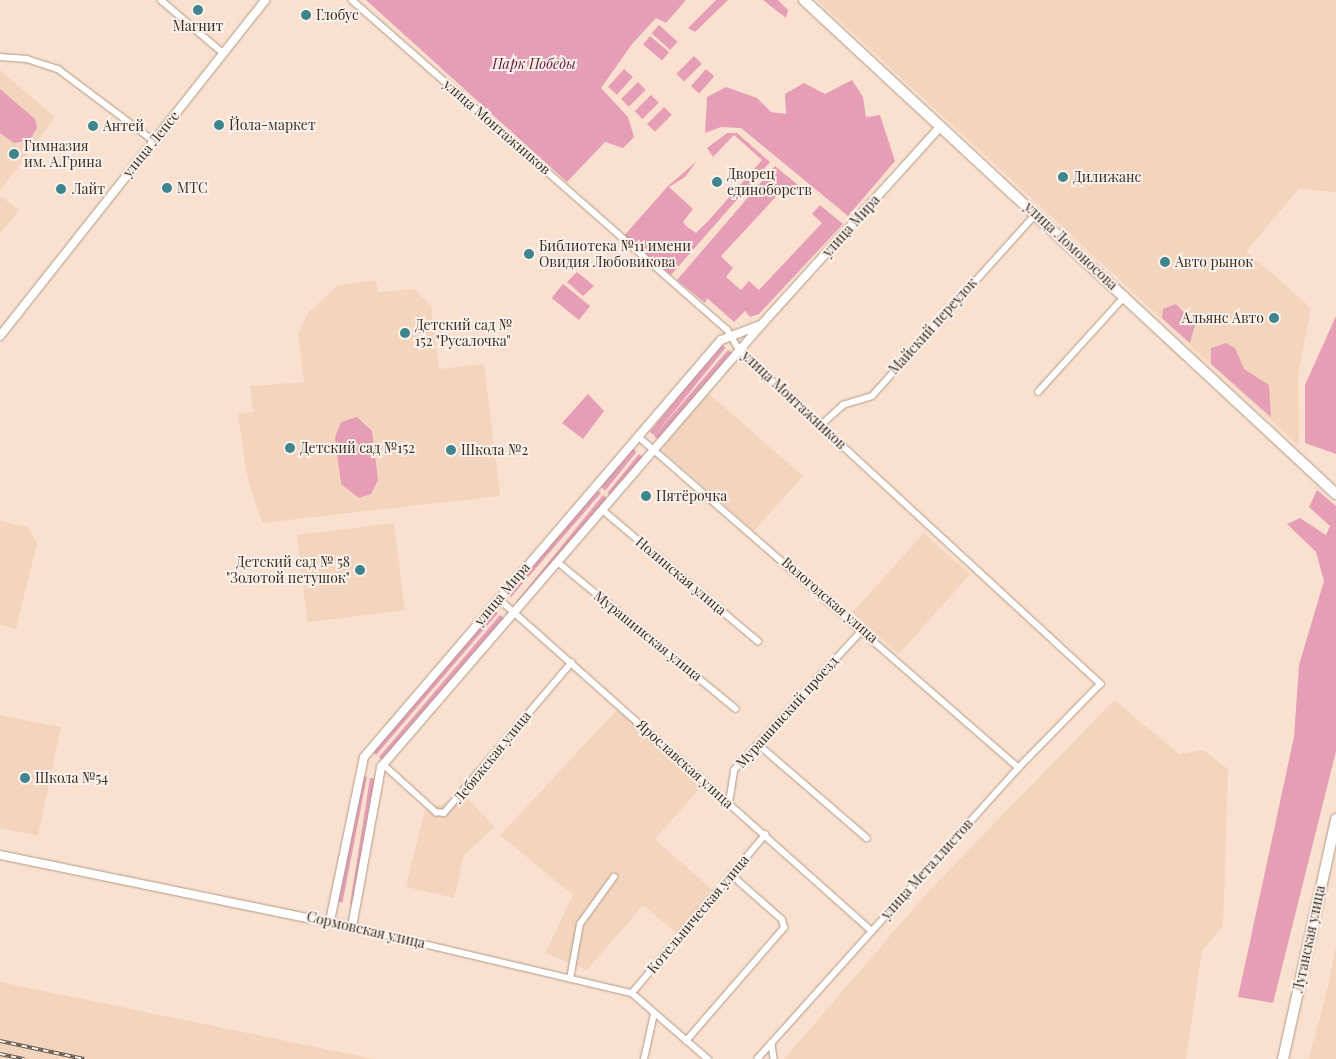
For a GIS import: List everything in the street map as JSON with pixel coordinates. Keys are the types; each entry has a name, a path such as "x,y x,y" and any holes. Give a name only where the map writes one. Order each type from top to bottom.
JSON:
{"highway":[{"name":"улица Ломоносова","path":"804,0 1125,296 1336,494"},
{"name":"Луганская улица","path":"1283,1059 1336,819"}],"street":[{"path":"161,0 223,53"},
{"name":"улица Лепсе","path":"0,336 265,0"},
{"name":"улица Монтажников","path":"352,0 731,334 740,351 1101,684"},
{"path":"0,57 27,59 58,70 153,140"},
{"name":"улица Мира","path":"383,764 656,451 762,324 940,127"},
{"name":"Майский переулок","path":"821,425 843,405 872,396 1036,214"},
{"path":"1038,392 1125,296"},
{"name":"улица Мира","path":"330,921 364,757 638,436 731,334 762,324"},
{"name":"Вологодская улица","path":"638,436 863,629 1019,768"},
{"name":"Нолинская улица","path":"604,511 758,641"},
{"name":"Мурашинская улица","path":"559,563 736,709"},
{"name":"Ярославская улица","path":"498,598 872,931"},
{"name":"Мурашинский проезд","path":"729,803 734,770 863,629"},
{"name":"Лебяжская улица","path":"383,764 436,812 444,813 571,663"},
{"name":"улица Металлистов","path":"758,1059 1019,768 1101,684"},
{"path":"758,744 867,838"},
{"path":"352,927 383,764"},
{"name":"Котельническая улица","path":"632,993 765,835"},
{"name":"Сормовская улица","path":"0,855 330,921 632,993"},
{"path":"686,1041 784,928 782,920 731,875"},
{"path":"570,979 580,924 614,877"},
{"path":"632,993 708,1059"},
{"path":"644,1059 654,1014"},
{"path":"772,1043 774,1059"}],"shaded area":[{"path":"817,0 1336,0 1336,192 1299,189 1246,251 1311,308 1298,376 1299,446"},
{"name":"Гимназия им. А.Грина","path":"0,70 55,117 0,191"},
{"path":"0,196 19,210 0,234"},
{"path":"376,280 378,292 414,289 431,306 439,369 484,364 500,496 262,523 247,477 238,414 253,412 250,386 304,382 298,333 308,313 338,285"},
{"path":"708,393 803,476 754,531 664,452 664,444"},
{"path":"0,521 28,527 37,544 16,629 0,625"},
{"path":"394,523 405,610 307,622 297,535"},
{"path":"924,533 970,574 898,654 852,613"},
{"path":"1114,700 1179,754 1203,750 1228,769 1223,926 1202,951 1186,1059 784,1059 928,892"},
{"path":"618,709 704,784 655,839 717,894 677,934 643,905 587,970 545,953 573,895 500,835"},
{"name":"Школа №54","path":"0,715 61,727 38,836 0,828"},
{"path":"466,797 495,827 464,855 454,898 406,887 425,810"},
{"path":"1336,946 1336,1059 1309,1059 1328,986"},
{"path":"0,982 374,1059 0,1059"}],"green space":[{"name":"Парк Победы","path":"366,0 686,0 666,23 656,18 632,44 601,88 628,117 634,137 623,148 605,142 567,182"},
{"path":"716,0 728,0 695,32 688,28"},
{"path":"763,0 778,0 788,10 786,18"},
{"path":"659,25 678,42 670,50 652,33"},
{"path":"650,36 669,52 662,60 643,44"},
{"path":"694,56 702,64 684,81 676,74"},
{"path":"624,69 633,77 617,95 608,87"},
{"path":"706,69 714,76 699,94 691,86"},
{"path":"852,80 863,97 866,117 880,115 895,161 848,216 741,128 721,127 705,133 707,97 726,87 757,98 771,112 786,114 785,94 804,83 825,94"},
{"path":"638,82 646,90 629,107 621,99"},
{"path":"0,89 35,119 37,128 29,141 14,143 0,133"},
{"path":"651,95 659,103 643,119 635,111"},
{"path":"664,107 672,115 655,132 647,124"},
{"path":"727,133 737,133 770,162 671,275 623,237 668,186 697,161 685,177 669,187 693,209 683,222 686,226 696,233 710,219 762,160 734,135 713,157 707,148"},
{"path":"775,166 804,190 797,197 785,187 721,256 733,268 726,277 741,290 749,281 759,290 822,223 812,214 820,205 843,224 759,314 750,317 745,311 734,322 707,298 705,303 677,280"},
{"path":"577,272 594,286 583,296 567,282"},
{"path":"563,284 590,306 579,320 552,298"},
{"path":"1176,304 1195,325 1190,343 1162,318 1163,309"},
{"path":"1336,316 1336,454 1305,443 1305,385"},
{"path":"1226,343 1235,348 1244,369 1269,385 1271,417 1211,364 1211,348"},
{"path":"721,344 726,348 655,436 650,432"},
{"path":"728,350 732,353 724,365 659,440 654,436"},
{"path":"588,394 604,411 583,439 562,423"},
{"path":"357,417 372,431 378,480 371,494 359,498 341,484 335,437 341,422"},
{"path":"632,448 637,452 605,491 601,487"},
{"path":"639,454 644,458 612,497 608,493"},
{"path":"596,489 601,493 511,597 507,594"},
{"path":"1317,490 1336,506 1336,751 1273,1003 1238,997 1294,737 1299,665 1324,581 1316,552 1287,524 1300,518 1326,535 1330,526 1309,507"},
{"path":"603,495 608,499 521,606 516,602"},
{"path":"493,609 498,613 376,755 373,752"},
{"path":"500,615 504,618 382,760 379,757"},
{"path":"362,776 367,777 342,903 338,902"},
{"path":"370,778 376,779 356,905 350,904"}],"railway":[{"path":"0,1041 84,1059"},
{"path":"0,1054 24,1059"}],"place":[{"name":"Магнит","path":"198,10"},
{"name":"Глобус","path":"306,15"},
{"name":"Йола-маркет","path":"219,125"},
{"name":"Антей","path":"93,126"},
{"name":"Гимназия им. А.Грина","path":"14,154"},
{"name":"Дилижанс","path":"1063,177"},
{"name":"Дворец единоборств","path":"717,182"},
{"name":"МТС","path":"167,188"},
{"name":"Лайт","path":"61,189"},
{"name":"Библиотека №11 имени Овидия Любовикова","path":"529,254"},
{"name":"Авто рынок","path":"1165,262"},
{"name":"Альянс Авто","path":"1274,318"},
{"name":"Детский сад № 152 \"Русалочка\"","path":"405,333"},
{"name":"Детский сад №152","path":"290,448"},
{"name":"Школа №2","path":"451,450"},
{"name":"Пятёрочка","path":"646,496"},
{"name":"Детский сад № 58 \"Золотой петушок\"","path":"360,570"},
{"name":"Школа №54","path":"25,778"}]}
